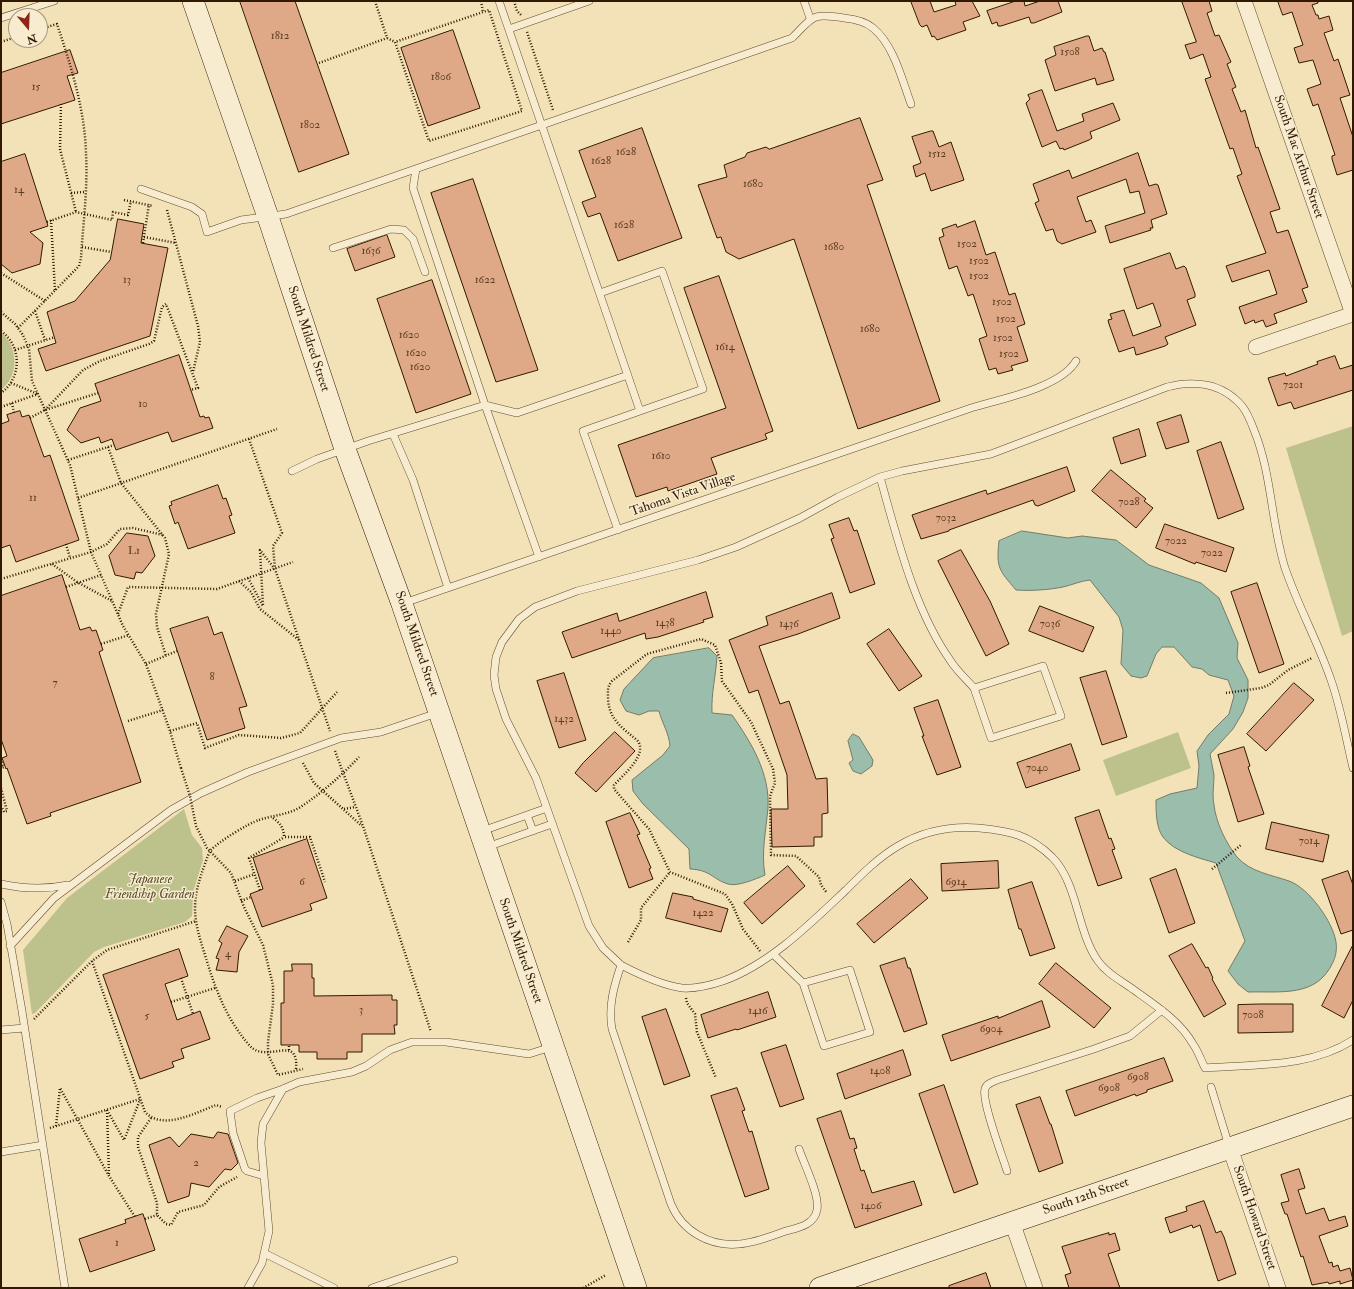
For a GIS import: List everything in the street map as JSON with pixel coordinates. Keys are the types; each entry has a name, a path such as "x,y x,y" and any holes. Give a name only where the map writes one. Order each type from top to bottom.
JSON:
{"main road":[{"name":"South Mildred Street","path":"193,1 268,217 345,449 402,604 636,1288"},
{"name":"South 12th Street","path":"820,1288 1353,1106"}],"street":[{"name":"South Mac Arthur Street","path":"1244,1 1353,314"},
{"path":"1256,347 1353,314"},
{"name":"South Howard Street","path":"1230,1148 1278,1288"},
{"path":"1012,1222 1035,1288"}],"lane":[{"path":"499,1 640,411"},
{"path":"508,29 589,1"},
{"path":"804,1 810,18"},
{"path":"1,18 52,2"},
{"path":"141,189 192,207 202,214 207,232 242,220 268,217 318,204 792,38 810,18 822,14 853,19 872,27 887,46 911,104"},
{"path":"416,169 413,188 485,405 539,557"},
{"path":"333,248 391,229 404,230 413,239 425,272"},
{"path":"600,294 662,272 703,389 583,431 618,530"},
{"name":"Tahoma Vista Village","path":"402,604 971,408 1052,382 1066,373 1076,361"},
{"path":"292,471 345,449 485,405 517,413 628,375"},
{"path":"1353,768 1331,680 1286,569 1279,546 1265,462 1257,437 1243,407 1229,395 1218,389 1202,384 1191,383 1167,387 991,454 902,471 880,477 838,497 800,518 736,547 698,560 577,590 535,607 519,619 502,642 496,657 494,675 496,689 504,713 525,753 547,808 589,926 603,948 621,965 645,977 666,984 687,988 712,985 731,978 749,970 769,956 834,902 880,859 910,839 951,828 998,830 1021,835 1032,840 1058,865 1066,881 1089,945 1102,966 1162,1010 1193,1044 1205,1068 1298,1061 1325,1053 1353,1040"},
{"path":"393,434 415,486 448,588"},
{"path":"880,477 907,570 931,627 950,661 974,688 990,738 1061,716 1043,666 974,688"},
{"path":"10,946 54,898 70,885 171,810 201,793 248,772 341,738 381,732 439,712"},
{"path":"482,840 527,815 547,808"},
{"path":"527,815 532,831"},
{"path":"482,840 532,831 552,824"},
{"path":"1,884 34,889 49,889 70,885"},
{"path":"1,902 24,1028 65,1288"},
{"path":"769,956 803,983 824,1046 870,1032 850,970 803,983"},
{"path":"621,965 614,984 610,1006 612,1029 671,1204 685,1226 696,1235 730,1245 754,1242 810,1222 817,1212 817,1203 799,1149"},
{"path":"1007,1171 985,1097 984,1090 988,1085 1003,1078 1130,1036 1162,1010"},
{"path":"1,1030 24,1028"},
{"path":"264,1176 247,1171 233,1134 230,1111 257,1098 291,1085 352,1072 366,1066 400,1046 412,1042 434,1042 529,1054 553,1047"},
{"path":"1210,1087 1230,1148"},
{"path":"248,1288 262,1263 269,1231 268,1204 261,1143 263,1124 283,1089"},
{"path":"1,1152 43,1145"},
{"path":"264,1253 334,1288"},
{"path":"372,1288 454,1260"}],"path":[{"path":"375,1 387,38 394,42 429,141 522,111 489,10 394,42"},
{"path":"481,1 483,12"},
{"path":"514,1 524,23 554,109 550,114"},
{"path":"18,328 79,266 82,247 86,155 85,136 74,74 57,24 48,27"},
{"path":"319,63 387,38"},
{"path":"61,104 60,149 76,212"},
{"path":"71,193 84,192"},
{"path":"143,243 151,193"},
{"path":"124,200 155,206"},
{"path":"47,222 76,212 112,220 113,212 128,215 131,201"},
{"path":"161,208 167,209 198,326 200,342 193,373"},
{"path":"51,220 55,290"},
{"path":"144,237 176,243"},
{"path":"82,247 111,252"},
{"path":"1,273 45,301"},
{"path":"45,410 83,370 100,361 154,341 162,307 166,304 198,388 190,390"},
{"path":"35,311 45,340"},
{"path":"1,312 18,328 28,346 32,381 68,460 92,552 101,575 118,614 146,664 163,710 190,796 196,826 210,851 225,865 235,881 242,901 263,945 273,985 273,1004 268,1054 278,1075 296,1069 304,1069"},
{"path":"1,331 10,339 15,350 17,366 11,383 1,393"},
{"path":"15,350 55,337"},
{"path":"11,383 38,394"},
{"path":"30,418 45,410 98,393"},
{"path":"1,407 38,394"},
{"path":"12,403 14,413"},
{"path":"78,498 277,429"},
{"path":"249,439 282,532 273,546 274,569 330,731"},
{"path":"68,460 114,444"},
{"path":"108,447 121,483 164,535 169,554 156,614 157,627 166,656"},
{"path":"1,579 92,552 107,544 120,529 133,528 164,535"},
{"path":"66,544 70,558"},
{"path":"248,578 264,606 260,550 274,569"},
{"path":"118,614 128,586 217,589 293,562"},
{"path":"52,564 77,582 112,601"},
{"path":"66,587 101,575"},
{"path":"239,581 251,592 260,609 299,640"},
{"path":"101,644 129,635"},
{"path":"769,956 743,929 732,904 725,894 670,872 649,829 614,789 614,785 638,756 640,743 612,717 608,706 608,690 612,681 647,654 701,639 715,645 721,663 722,681 751,722 773,769 775,782 770,796 771,855 796,856 819,877 821,885 834,902"},
{"path":"146,664 177,651"},
{"path":"1226,693 1254,690 1269,685 1288,670 1320,654"},
{"path":"170,732 197,723 205,748 239,735 248,734 260,737 281,738 300,732 337,692"},
{"path":"128,721 163,710"},
{"path":"334,748 363,826 434,1042"},
{"path":"298,753 314,783 363,826"},
{"path":"289,1050 268,1054 252,1048 227,1015 215,988 196,921 197,884 210,851 248,824 260,819 273,818 301,807 343,775 359,757"},
{"path":"1,760 4,767 1,768"},
{"path":"1,788 7,811 4,812 1,806"},
{"path":"343,809 355,807"},
{"path":"273,818 279,822 284,830 284,837 310,837 325,882"},
{"path":"260,890 249,858 283,838"},
{"path":"1212,869 1241,846"},
{"path":"628,942 641,920 641,908 670,872"},
{"path":"235,881 255,874"},
{"path":"242,901 251,897"},
{"path":"24,1028 92,961 108,950 196,921"},
{"path":"92,961 145,1112 151,1118 163,1120 181,1118 216,1105 230,1111"},
{"path":"181,978 193,1014"},
{"path":"171,1002 215,988"},
{"path":"687,988 686,1000 695,1014 697,1032 716,1078"},
{"path":"289,1045 289,1050 296,1057 296,1069"},
{"path":"56,1126 60,1088 109,1176 135,1217"},
{"path":"107,1110 124,1140 140,1099"},
{"path":"50,1128 140,1099"},
{"path":"107,1110 109,1176"},
{"path":"151,1118 138,1137 138,1147 157,1204 157,1215 166,1224 170,1225 178,1212 204,1205 219,1186 247,1171"},
{"path":"145,1219 157,1215"},
{"path":"583,1288 606,1275"}],"green space":[{"path":"1,332 11,345 14,369 7,384 1,390"},
{"path":"1353,426 1353,631 1342,636 1286,448"},
{"path":"1178,732 1191,768 1116,796 1103,760"},
{"name":"Japanese Friendship Garden","path":"184,809 192,835 202,848 203,860 193,892 192,916 185,922 104,947 94,952 35,1013 32,1014 23,950 67,898"}],"shaded area":[{"path":"1022,531 1068,538 1082,536 1116,540 1149,565 1201,583 1219,598 1238,643 1237,658 1248,680 1248,698 1243,712 1233,729 1210,754 1214,775 1213,798 1215,812 1225,839 1242,862 1255,870 1297,885 1312,898 1325,916 1334,934 1336,952 1333,962 1326,974 1318,982 1308,987 1285,992 1248,992 1238,984 1228,971 1245,941 1216,863 1187,854 1174,847 1163,837 1159,829 1156,800 1170,794 1197,788 1199,766 1197,751 1208,735 1229,714 1234,696 1228,680 1209,675 1202,669 1192,667 1174,647 1162,647 1156,654 1147,676 1141,678 1131,676 1121,664 1123,630 1119,617 1090,580 1057,588 1016,590 1002,573 998,557 999,541"},
{"path":"709,648 717,656 712,699 712,713 732,715 739,725 758,758 766,782 768,795 764,850 765,875 732,885 723,882 703,871 690,869 689,849 643,804 633,791 632,780 663,755 670,746 667,732 659,711 649,711 639,715 626,711 620,700 624,689 653,658"},
{"path":"853,734 859,737 873,760 872,766 861,774 853,771 849,763 853,760 848,741"}],"building":[{"path":"240,1 295,1 349,154 299,172"},
{"path":"911,1 930,1 934,12 956,5 955,1 972,1 980,16 963,22 966,30 937,40 934,36 932,37 927,25 922,27 920,25"},
{"path":"1016,1 1024,1 1025,6 1040,1 1058,1 1062,12 1034,23 1031,23 1029,17 1001,26 998,26 997,22 992,24 987,11"},
{"path":"1182,1 1209,1 1212,11 1207,13 1215,36 1219,35 1231,62 1227,64 1236,87 1232,89 1241,112 1245,110 1256,148 1258,147 1280,209 1270,212 1277,233 1288,230 1308,287 1302,289 1307,302 1274,314 1277,323 1266,327 1263,320 1255,323 1254,320 1245,324 1239,307 1277,294 1269,270 1232,282 1226,266 1266,253 1237,176 1242,174 1233,148 1230,149 1205,79 1211,77 1203,54 1190,59 1185,45 1196,42"},
{"path":"1278,1 1318,1 1318,3 1312,5 1316,15 1318,15 1319,19 1329,16 1333,30 1324,33 1334,61 1338,59 1350,95 1340,98 1353,137 1353,170 1337,175 1332,159 1332,156 1335,155 1318,104 1313,106 1307,89 1321,84 1313,60 1299,63 1294,48 1303,45 1292,12 1283,15"},
{"path":"453,30 480,108 428,126 401,48"},
{"path":"1089,36 1094,51 1102,48 1105,52 1114,80 1097,85 1095,78 1055,91 1045,60 1056,55 1054,47"},
{"path":"70,50 78,73 67,76 75,100 1,124 1,73"},
{"path":"1042,90 1057,131 1084,121 1082,114 1113,103 1120,120 1090,132 1092,138 1064,150 1063,148 1060,149 1056,141 1042,147 1026,103 1030,99 1028,95"},
{"path":"860,118 883,180 867,185 940,401 858,429 794,239 739,259 726,252 721,237 717,238 698,185 727,177 724,165 745,157 747,153 766,147 769,149"},
{"path":"642,128 682,238 618,261 600,213 588,217 582,202 596,197 579,151"},
{"path":"933,131 939,147 951,142 964,180 931,191 925,173 916,177 913,166 921,163 912,137"},
{"path":"1138,153 1149,186 1156,184 1158,185 1167,214 1151,220 1153,228 1150,228 1151,230 1110,243 1105,226 1145,213 1139,191 1130,193 1126,179 1077,197 1086,222 1091,220 1096,232 1062,244 1057,241 1053,229 1046,231 1035,203 1039,201 1033,184 1069,170 1072,178"},
{"path":"25,154 48,226 30,232 43,243 40,264 12,273 1,264 1,162"},
{"path":"473,179 538,370 496,382 431,193"},
{"path":"118,219 144,224 141,243 168,248 150,336 46,371 38,349 56,343 47,312 75,301 110,260"},
{"path":"975,221 986,255 995,252 1009,295 1015,293 1025,324 1017,327 1028,361 1011,366 1013,370 998,374 996,368 989,370 979,339 987,336 973,294 968,296 957,266 949,269 939,238 944,236 942,229 956,224 957,227"},
{"path":"387,235 395,257 355,271 347,249"},
{"path":"1170,253 1176,269 1184,266 1186,268 1195,294 1195,297 1187,300 1196,325 1165,337 1168,344 1165,346 1136,355 1134,347 1119,352 1108,320 1112,319 1110,314 1124,310 1133,336 1161,326 1153,303 1137,309 1124,269"},
{"path":"719,276 773,431 765,434 767,439 711,458 717,474 668,491 667,487 636,497 618,445 726,408 684,288"},
{"path":"432,280 471,394 416,413 377,299"},
{"path":"179,355 200,417 209,417 213,428 172,442 168,432 116,450 112,439 101,443 99,437 81,443 67,430 80,408 101,401 95,384"},
{"path":"1335,356 1340,369 1353,365 1353,390 1294,409 1291,402 1278,406 1268,378 1285,373 1286,376 1318,364 1317,362"},
{"path":"20,411 22,417 29,415 44,457 50,455 79,540 16,562 10,545 1,548 1,424 9,421 7,415"},
{"path":"1181,415 1189,442 1166,449 1157,423"},
{"path":"1139,429 1146,456 1121,464 1113,438"},
{"path":"1221,442 1244,509 1218,519 1197,451"},
{"path":"1067,467 1075,491 1038,506 1035,505 1033,500 949,531 921,539 912,515 986,490 987,494"},
{"path":"1111,470 1146,499 1144,501 1153,508 1136,528 1092,491"},
{"path":"218,485 223,499 226,498 232,515 229,516 235,533 188,549 178,522 175,524 169,506 172,505 171,502"},
{"path":"849,518 854,531 857,530 875,584 850,593 831,539 834,538 829,525"},
{"path":"1165,524 1234,548 1226,572 1196,562 1195,564 1156,548"},
{"path":"127,533 148,536 155,556 142,573 136,572 134,579 115,575 109,556"},
{"path":"961,550 990,601 1009,644 986,656 938,561"},
{"path":"62,575 80,630 90,627 92,631 96,630 103,650 99,652 141,782 50,813 51,816 27,824 2,758 7,756 1,739 1,596"},
{"path":"1257,583 1284,664 1259,673 1231,592"},
{"path":"706,592 713,617 703,620 704,622 658,637 646,639 645,633 572,658 562,632 617,613 619,621"},
{"path":"832,593 840,618 798,634 759,646 780,704 789,701 816,779 827,778 828,813 822,814 822,837 814,837 814,846 772,847 771,809 788,809 787,775 758,690 749,693 729,640 768,625 766,617"},
{"path":"1040,606 1094,627 1083,652 1029,631"},
{"path":"208,617 214,635 222,632 247,706 239,708 245,728 207,740 170,629"},
{"path":"889,629 922,676 899,691 867,644"},
{"path":"1106,671 1127,737 1102,745 1080,678"},
{"path":"564,673 586,740 559,748 537,681"},
{"path":"1294,683 1314,700 1266,751 1247,734"},
{"path":"938,700 961,767 937,775 922,736 924,736 914,708"},
{"path":"615,732 635,751 596,792 575,773 583,763"},
{"path":"1071,744 1080,770 1026,788 1017,763"},
{"path":"1244,747 1250,766 1248,767 1264,814 1238,822 1218,755"},
{"path":"1099,810 1109,839 1111,838 1115,849 1112,850 1122,878 1098,886 1075,818"},
{"path":"630,813 640,834 637,835 651,868 649,869 653,879 629,888 606,822"},
{"path":"1272,822 1329,835 1323,862 1266,849"},
{"path":"307,839 327,898 310,904 312,910 262,927 250,894 263,889 253,858"},
{"path":"998,861 999,888 942,891 941,864"},
{"path":"788,866 805,886 762,924 744,903"},
{"path":"1176,869 1195,923 1169,933 1150,879"},
{"path":"1348,871 1353,885 1353,930 1341,934 1322,880"},
{"path":"911,879 928,898 874,943 857,924"},
{"path":"1032,882 1055,948 1030,956 1021,929 1019,929 1008,890"},
{"path":"673,893 693,897 693,899 728,909 721,932 666,918"},
{"path":"227,926 248,936 239,952 237,972 216,970 219,959 216,958 222,943 219,941"},
{"path":"1192,944 1206,968 1208,967 1213,978 1212,979 1226,1004 1204,1017 1169,956"},
{"path":"1353,945 1353,1000 1344,1018 1322,1006"},
{"path":"179,949 188,976 165,984 177,1020 200,1011 210,1039 181,1049 184,1058 172,1062 174,1067 140,1079 103,975"},
{"path":"905,958 908,968 910,968 927,1024 904,1032 880,966"},
{"path":"1056,963 1111,1008 1094,1028 1039,984"},
{"path":"292,964 312,964 314,996 392,995 392,1000 397,1000 397,1025 394,1025 395,1034 362,1034 362,1052 347,1052 347,1059 317,1059 317,1052 299,1052 299,1045 281,1045 281,1003 284,1003 284,971 292,971"},
{"path":"768,992 776,1017 708,1038 701,1015"},
{"path":"1042,1001 1050,1027 951,1061 942,1035 998,1016 998,1018"},
{"path":"1293,1004 1293,1032 1238,1033 1238,1005"},
{"path":"666,1009 690,1076 664,1085 642,1017"},
{"path":"786,1045 804,1099 780,1107 761,1053"},
{"path":"903,1050 911,1075 845,1099 837,1074"},
{"path":"1164,1058 1173,1081 1147,1090 1147,1092 1136,1096 1135,1094 1075,1116 1066,1091"},
{"path":"944,1085 978,1184 954,1193 919,1094"},
{"path":"737,1088 745,1110 742,1111 749,1132 752,1131 769,1189 745,1197 711,1096"},
{"path":"1040,1097 1051,1124 1063,1163 1039,1172 1016,1105"},
{"path":"841,1111 850,1139 854,1138 857,1148 854,1149 861,1171 864,1170 872,1193 914,1181 922,1205 855,1228 817,1119"},
{"path":"218,1132 228,1134 238,1163 231,1170 225,1169 209,1187 191,1183 189,1196 168,1203 149,1145 170,1137 179,1147 191,1134 213,1138"},
{"path":"1299,1169 1305,1188 1298,1190 1306,1214 1324,1208 1329,1221 1345,1216 1348,1226 1319,1236 1329,1263 1332,1262 1333,1267 1338,1265 1340,1271 1350,1268 1353,1280 1340,1284 1340,1281 1329,1284 1328,1282 1312,1285 1303,1256 1301,1257 1287,1214 1285,1214 1281,1203 1289,1201 1281,1175"},
{"path":"1204,1201 1216,1233 1221,1231 1224,1237 1236,1274 1218,1281 1200,1225 1193,1228 1192,1225 1170,1233 1165,1218 1187,1211 1186,1207"},
{"path":"143,1214 155,1250 90,1272 79,1239 126,1223 125,1220"},
{"path":"1109,1233 1109,1235 1115,1233 1120,1250 1108,1254 1120,1288 1069,1288 1065,1275 1071,1273 1062,1247"},
{"path":"986,1273 991,1288 949,1288 949,1286"}]}
